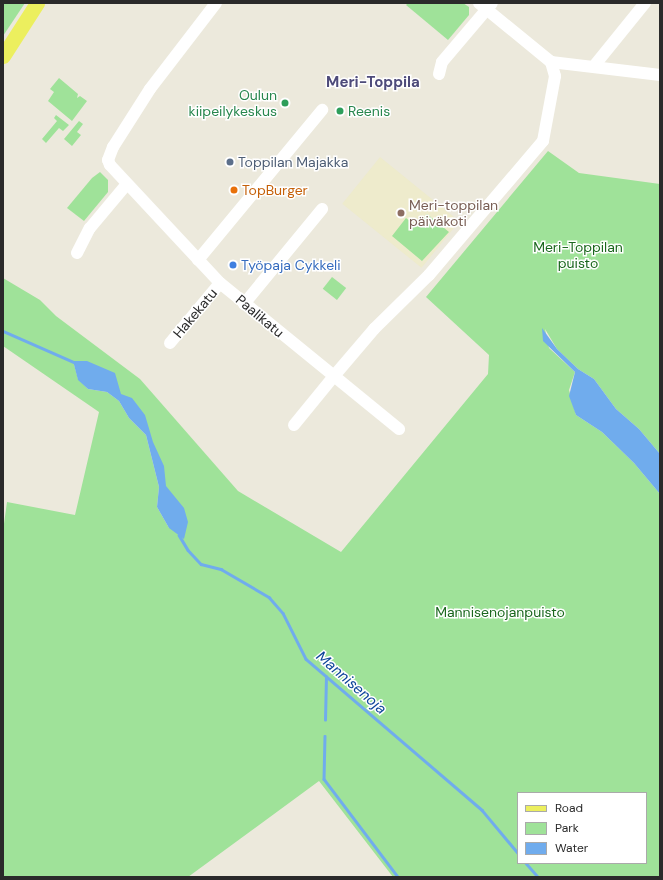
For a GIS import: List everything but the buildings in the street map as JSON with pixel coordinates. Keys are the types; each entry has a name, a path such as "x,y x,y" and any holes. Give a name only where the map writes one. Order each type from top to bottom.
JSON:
{"main road":[{"path":"3,56 37,3"}],"street":[{"name":"Paalikatu","path":"216,3 165,66 113,147 108,160 110,165 126,185 220,283 399,429"},
{"path":"594,66 645,3"},
{"path":"294,425 374,329 429,276 543,141 555,76 551,62 486,5 442,62 439,74"},
{"path":"551,62 660,75"},
{"path":"198,260 322,110"},
{"path":"77,253 90,228 126,185"},
{"path":"244,304 322,209"},
{"name":"Hakekatu","path":"170,343 220,283"}],"shaded area":[{"name":"Meri-toppilan päiväkoti","path":"380,157 459,221 422,268 342,204"}],"green space":[{"path":"3,3 25,3 3,36"},
{"path":"408,3 463,3 469,7 469,15 448,40 406,5"},
{"path":"59,78 78,94 77,98 80,96 87,101 72,121 48,101 54,92 50,89"},
{"path":"56,115 69,125 63,131 59,128 46,143 42,139 57,121 54,118"},
{"path":"79,121 83,124 77,132 81,135 72,146 64,139"},
{"path":"548,151 579,173 660,184 660,454 639,429 616,409 594,379 578,369 557,349 545,329 549,348 575,372 569,390 576,415 602,432 634,463 660,494 660,877 393,877 319,781 188,877 3,877 3,531 7,502 75,515 99,412 3,346 3,278 40,300 56,316 140,379 238,491 341,552 488,374 489,355 426,297","holes":["73,361 140,413 158,464 169,528 157,507 159,487 146,435 129,418 119,401 107,392 88,389 78,379"]},
{"path":"100,172 108,180 108,192 84,221 67,208 92,178"},
{"path":"427,214 449,232 422,261 392,236 406,218 417,227"},
{"path":"332,277 346,288 337,300 323,289"}],"water":[{"path":"542,328 557,349 578,369 594,379 616,409 639,429 660,454 660,494 634,463 602,432 576,415 569,396 575,372 543,341"},
{"path":"73,361 87,361 115,373 121,394 132,398 145,415 153,442 164,466 166,486 184,508 188,522 184,539 169,528 157,507 159,487 146,435 129,418 119,401 107,392 88,389 78,380"}],"waterway":[{"name":"Mannisenoja","path":"3,331 74,362"},
{"name":"Mannisenoja","path":"179,535 188,550 201,564 221,569 269,597 283,613 306,659 482,810 517,852"},
{"path":"325,720 326,677"},
{"path":"325,736 324,779 398,877"},
{"name":"Mannisenoja","path":"527,864 538,877"}],"place":[{"name":"Oulun kiipeilykeskus","path":"285,103"},
{"name":"Reenis","path":"340,111"},
{"name":"Toppilan Majakka","path":"230,162"},
{"name":"TopBurger","path":"234,190"},
{"name":"Meri-toppilan päiväkoti","path":"401,213"},
{"name":"Työpaja Cykkeli","path":"233,265"}],"district":[{"name":"Meri-Toppila","path":"373,83"}],"park label":[{"name":"Meri-Toppilan puisto","path":"578,256"},
{"name":"Mannisenojanpuisto","path":"500,612"}]}
